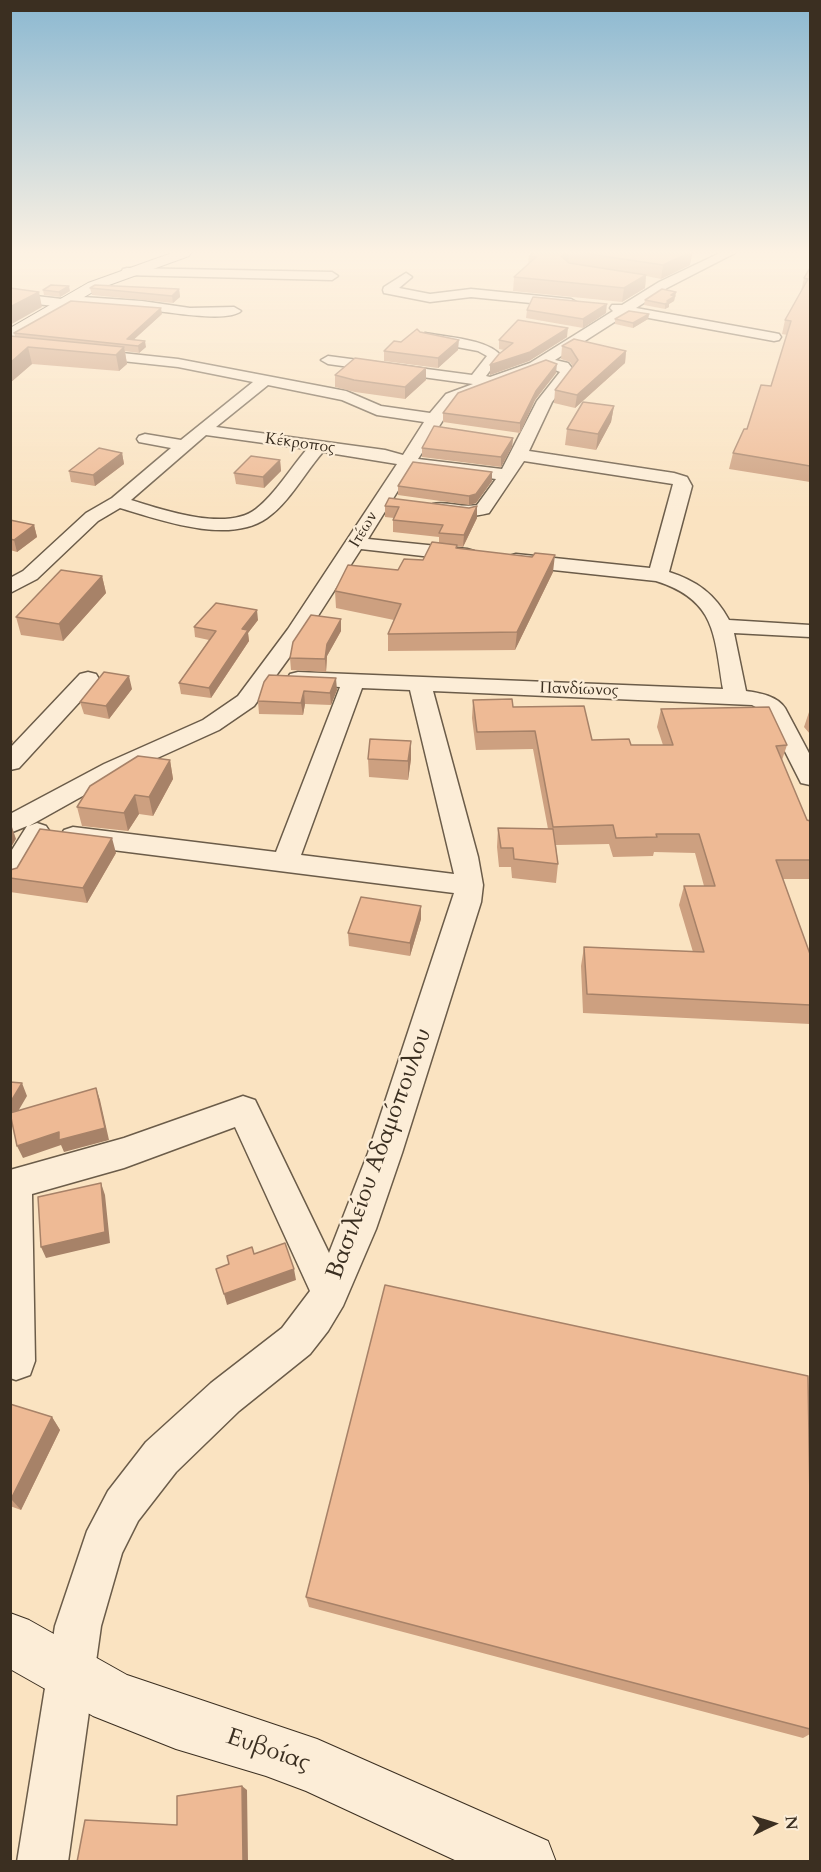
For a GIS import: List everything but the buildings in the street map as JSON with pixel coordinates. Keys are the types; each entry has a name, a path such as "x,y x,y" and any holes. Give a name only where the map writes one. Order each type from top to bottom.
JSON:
{"street":[{"path":"328,360 484,381 494,356 491,351 442,340"},
{"name":"Ιτέων","path":"21,826 113,769 211,725 246,701 356,543 442,406 484,381 544,361 567,340"},
{"path":"10,345 178,363 346,396 377,410 450,431"},
{"path":"425,507 477,511 483,509 507,475 545,401 568,372 563,366 544,361"},
{"path":"10,587 30,575 92,517 118,502 201,430 264,381"},
{"name":"Κέκροπος","path":"201,430 385,455 408,461 507,475"},
{"path":"505,438 522,448 681,481 683,486 658,575"},
{"path":"145,439 184,445"},
{"path":"118,502 162,515 230,525 243,524 263,513 318,447"},
{"path":"381,501 403,504"},
{"path":"356,543 658,575 680,581 699,592 715,610 722,626 736,696"},
{"path":"722,626 810,630"},
{"name":"Πανδίωνος","path":"263,678 736,696 764,701 774,708 810,777"},
{"path":"10,763 88,679"},
{"path":"285,862 354,681"},
{"name":"Βασιλείου Αδαμόπουλου","path":"42,1862 84,1600 102,1545 123,1506 161,1457 225,1397 296,1341 315,1318 330,1293 358,1229 385,1153 464,912 469,885 457,824 420,684"},
{"path":"10,875 21,826 469,885"},
{"path":"16,1360 13,1185 124,1154 243,1110 330,1293"},
{"name":"Ευβοίας","path":"10,1639 112,1697 317,1767 527,1862"}]}
